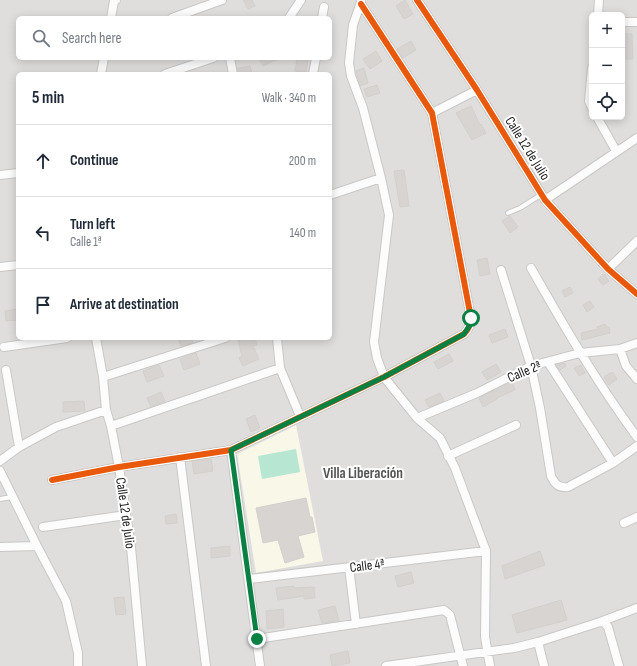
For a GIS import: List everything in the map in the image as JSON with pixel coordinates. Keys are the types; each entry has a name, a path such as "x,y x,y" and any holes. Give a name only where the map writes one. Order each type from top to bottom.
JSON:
{"street":[{"path":"111,16 114,1 116,0"},
{"path":"178,16 222,0"},
{"path":"290,16 301,0"},
{"name":"Calle 12 de Julio","path":"417,0 477,90 544,197 608,269 637,294"},
{"path":"598,12 599,0"},
{"path":"52,480 119,467 231,450 384,377 464,334 470,325 471,318 432,113 361,2"},
{"path":"361,2 353,25 349,63 351,76 363,108 389,215 374,342 377,358 384,377 417,418 440,438 455,468 486,551 485,637 490,666"},
{"path":"322,16 324,7"},
{"path":"625,22 637,22"},
{"path":"101,72 104,60"},
{"path":"176,72 188,70 209,60"},
{"path":"230,60 233,72"},
{"path":"313,72 316,60"},
{"path":"432,113 477,90"},
{"path":"599,120 616,151"},
{"path":"544,197 637,138"},
{"path":"0,175 16,173"},
{"path":"332,194 381,178"},
{"path":"608,269 637,241"},
{"path":"0,267 16,265"},
{"path":"531,268 580,353 617,410 637,437"},
{"path":"501,270 531,366 540,408 551,476 557,486 562,488 568,487 613,463 637,446"},
{"path":"4,347 53,340"},
{"name":"Calle 12 de Julio","path":"96,340 103,377 106,410 111,426 119,467 131,547 142,666"},
{"path":"103,377 219,340"},
{"path":"277,340 280,368 300,416"},
{"name":"Calle 2ª","path":"417,418 477,393 531,366 580,353 620,349 637,343"},
{"path":"620,349 626,366 637,379"},
{"path":"548,362 613,463"},
{"path":"111,426 280,368"},
{"path":"6,370 19,447"},
{"path":"0,461 19,447 56,427 106,410"},
{"path":"448,456 516,425"},
{"path":"231,450 260,666"},
{"path":"180,457 206,666"},
{"path":"0,471 66,601 78,653 78,666"},
{"path":"43,527 126,515"},
{"path":"624,523 637,517"},
{"path":"0,547 37,546"},
{"name":"Calle 4ª","path":"249,579 486,551"},
{"path":"349,567 356,624"},
{"path":"386,666 487,652 538,642 600,622 637,608"},
{"path":"257,639 444,610 450,615 463,666"},
{"path":"600,622 605,623 608,627 619,666"},
{"path":"538,642 544,666"}],"lane":[{"path":"508,213 544,197"},
{"path":"0,499 12,496"}],"shaded area":[{"path":"0,0 637,0 637,666 0,666"},
{"path":"296,425 323,561 256,573 237,454"}],"green space":[{"path":"296,449 300,472 262,479 258,456"}],"building":[{"path":"243,0 252,0 255,6 248,9"},
{"path":"405,0 413,14 404,19 396,6"},
{"path":"625,34 632,34 633,59 625,59"},
{"path":"411,41 416,50 403,58 397,49"},
{"path":"376,51 382,61 370,69 363,59"},
{"path":"260,60 276,60 263,66"},
{"path":"297,60 308,60 306,72 295,71"},
{"path":"250,66 252,72 238,72 238,68"},
{"path":"364,68 368,83 360,86 356,71"},
{"path":"377,85 380,93 367,97 364,89"},
{"path":"471,106 480,125 481,124 486,133 472,140 456,113"},
{"path":"404,170 409,206 400,207 394,171"},
{"path":"510,216 518,227 510,233 502,221"},
{"path":"487,258 490,274 480,276 477,260"},
{"path":"604,274 609,281 603,285 598,279"},
{"path":"570,287 573,293 565,297 562,291"},
{"path":"590,301 594,307 587,312 583,305"},
{"path":"16,309 16,320 6,321 5,311"},
{"path":"605,324 606,327 609,327 610,333 582,340 581,333 598,329 597,327"},
{"path":"505,329 508,337 492,343 489,335"},
{"path":"179,340 192,340 193,343 181,346"},
{"path":"238,340 256,340 257,345 253,346 259,359 243,366 239,358 242,356"},
{"path":"196,353 200,364 184,370 180,359"},
{"path":"449,354 453,361 438,369 434,362"},
{"path":"565,363 566,366 560,370 556,365"},
{"path":"496,364 501,372 487,380 482,372"},
{"path":"159,365 164,376 147,382 143,371"},
{"path":"581,365 585,373 579,376 574,368"},
{"path":"612,372 617,379 609,385 604,377"},
{"path":"512,382 515,390 497,398 483,407 479,398"},
{"path":"161,392 165,401 151,407 147,398"},
{"path":"440,393 444,401 429,407 425,400"},
{"path":"84,401 85,411 63,412 63,402"},
{"path":"255,415 260,428 251,432 246,419"},
{"path":"211,459 213,471 194,474 192,461"},
{"path":"306,498 315,532 298,536 304,557 285,563 278,540 263,543 256,508"},
{"path":"176,514 177,523 166,524 165,516"},
{"path":"230,546 230,556 211,558 211,548"},
{"path":"540,551 545,565 505,579 502,566"},
{"path":"411,572 414,583 398,587 395,576"},
{"path":"294,586 294,588 314,587 315,598 304,599 304,596 278,600 276,588"},
{"path":"124,597 126,614 116,615 114,598"},
{"path":"561,600 567,620 517,633 512,615"},
{"path":"335,606 339,621 322,623 318,610"},
{"path":"283,609 284,627 267,629 266,611"},
{"path":"348,651 350,663 332,666 330,655"}],"cycle path":[{"path":"417,0 477,90 545,200 608,269 637,294"},
{"path":"52,480 119,467 231,450 384,377 464,334 467,330 470,325 471,318 432,113 361,4"}],"district":[{"name":"Villa Liberación","path":"363,473"}],"route":[{"path":"257,639 231,450 384,377 464,334 470,325 471,318"}]}
